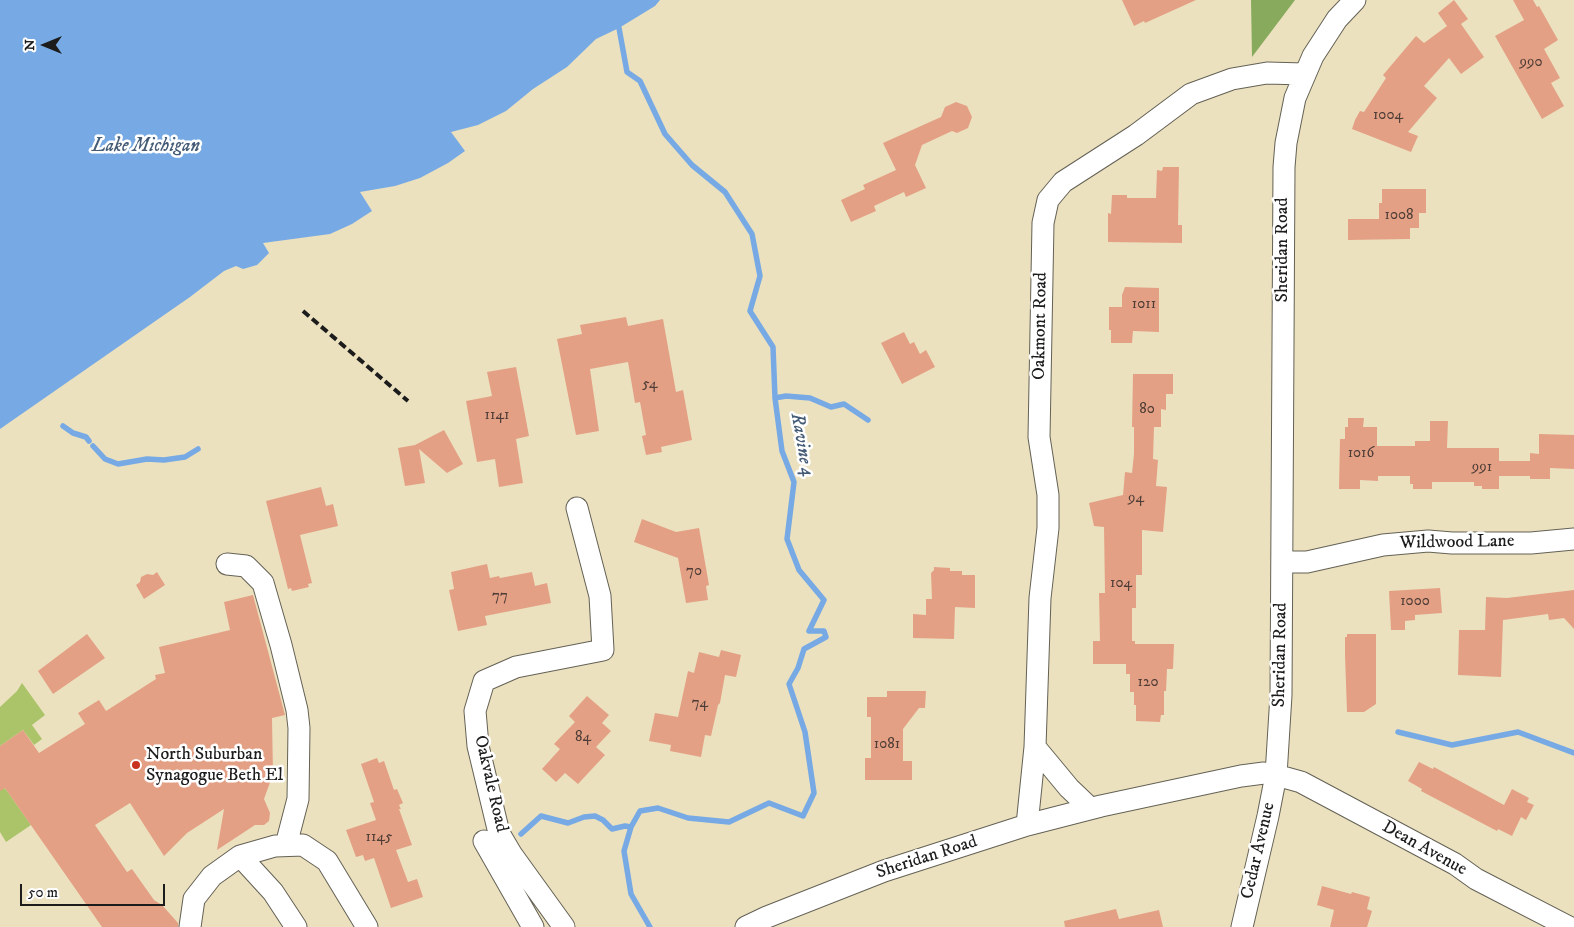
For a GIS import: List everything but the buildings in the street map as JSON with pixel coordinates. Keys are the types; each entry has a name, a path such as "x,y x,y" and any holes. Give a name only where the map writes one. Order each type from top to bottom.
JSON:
{"street":[{"name":"Sheridan Road","path":"746,927 884,871 1027,826 1090,808 1241,776 1264,773 1276,774 1281,695 1284,167 1286,143 1295,98 1304,74 1313,56 1337,19 1355,0"},
{"name":"Oakmont Road","path":"1027,826 1036,747 1040,598 1048,528 1048,495 1039,437 1043,223 1048,200 1063,182 1136,135 1191,94 1232,79 1267,73 1304,74"},
{"name":"Oakvale Road","path":"564,927 512,855 499,833 478,746 476,711 484,681 516,667 604,650 600,596 577,508"},
{"name":"Wildwood Lane","path":"1282,562 1307,562 1384,545 1428,541 1452,543 1531,543 1574,539"},
{"path":"227,564 246,566 263,583 297,710 299,728 298,799 286,845"},
{"path":"1036,747 1069,788 1090,808"},
{"name":"Dean Avenue","path":"1276,774 1301,782 1455,864 1476,879 1569,927"},
{"name":"Cedar Avenue","path":"1242,927 1276,774"},
{"path":"484,841 534,927"},
{"path":"190,927 194,899 212,876 240,856 275,846 303,845 327,861 367,927"},
{"path":"240,856 274,892 296,927"}],"green space":[{"path":"1251,0 1295,0 1252,57"},
{"path":"22,683 45,715 32,725 42,739 34,745 23,730 0,746 0,707 17,691"},
{"path":"0,784 3,789 5,788 31,825 6,842 0,832"}],"water":[{"name":"Lake Michigan","path":"0,0 660,0 655,6 619,28 596,39 567,67 533,89 506,111 478,125 451,132 465,151 448,163 420,178 395,186 360,192 372,211 352,224 330,234 263,243 269,253 257,265 243,269 236,266 224,271 190,297 0,429"}],"waterway":[{"name":"Ravine 4","path":"619,28 627,72 640,81 665,134 692,165 725,192 752,234 760,276 750,311 773,347 775,398 782,451 794,482 787,539 799,570 824,600 809,631 824,631 826,637 804,649 798,668 789,684 805,732 814,793 803,816 769,803 729,822 688,818 658,808 640,811 631,827 624,851 631,894 650,927"},
{"path":"775,398 786,396 810,398 831,407 844,404 868,420"},
{"path":"63,426 73,433 86,437 89,441"},
{"path":"93,446 105,459 118,464 147,459 164,460 185,457 198,449"},
{"path":"1398,732 1452,745 1518,732 1574,753"},
{"path":"521,834 541,816 568,823 584,817 595,816 603,820 612,829 625,826 631,827"}],"railway":[{"path":"303,311 408,401"}],"place":[{"name":"North Suburban Synagogue Beth El","path":"136,765"}]}
